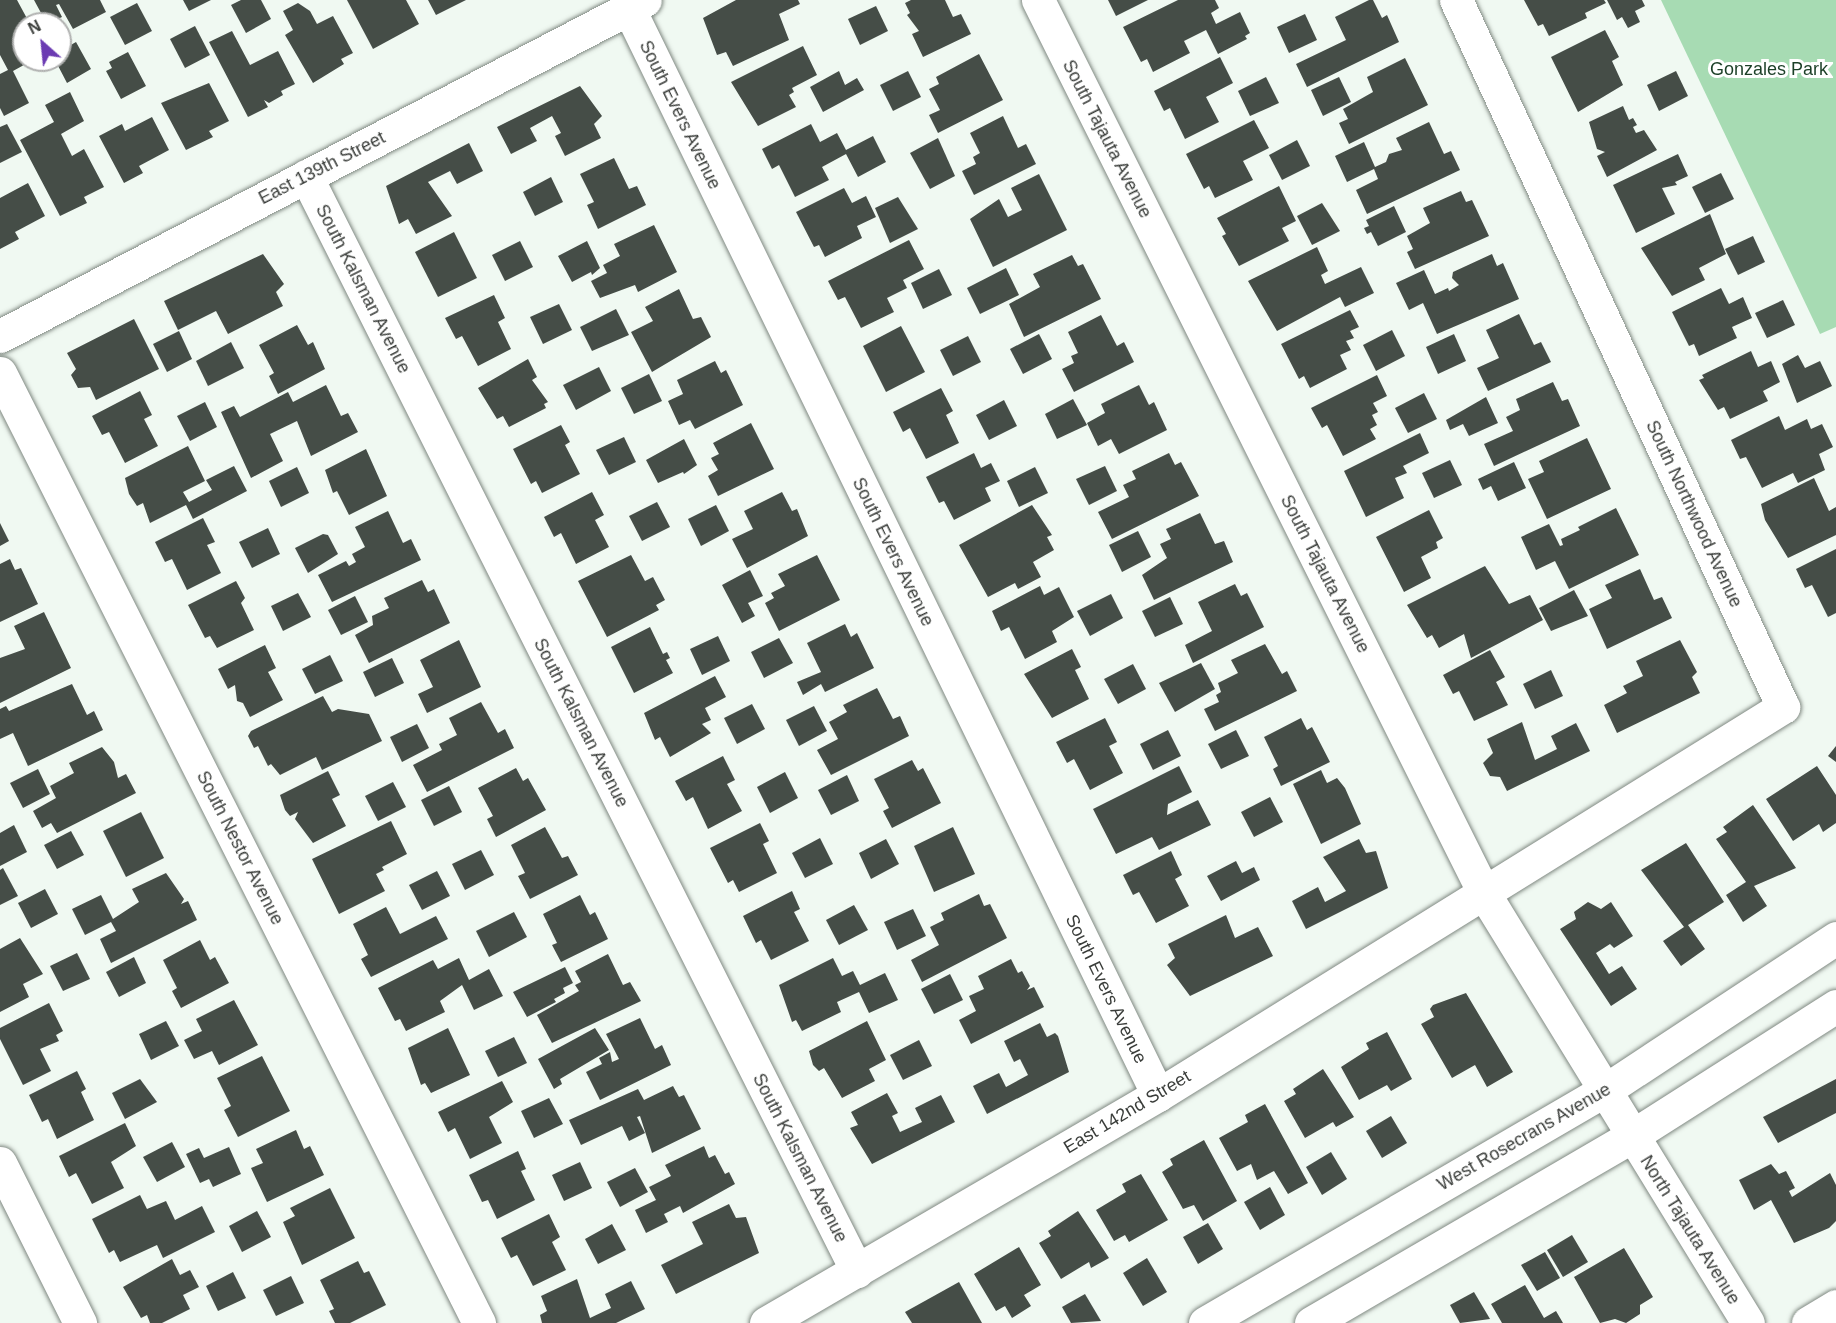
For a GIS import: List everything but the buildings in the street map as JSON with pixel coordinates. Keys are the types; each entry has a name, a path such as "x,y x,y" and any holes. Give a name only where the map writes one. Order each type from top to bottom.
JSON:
{"street":[{"name":"South Tajauta Avenue","path":"1038,0 1485,895 1632,1136"},
{"name":"South Northwood Avenue","path":"1456,0 1783,707 1485,895"},
{"name":"East 139th Street","path":"0,336 637,4"},
{"name":"South Evers Avenue","path":"637,4 1158,1095"},
{"name":"South Kalsman Avenue","path":"306,176 857,1271"},
{"name":"South Nestor Avenue","path":"0,373 479,1323"},
{"name":"East 142nd Street","path":"766,1323 1158,1095 1485,895"},
{"name":"West Rosecrans Avenue","path":"1205,1323 1604,1091 1836,938"},
{"path":"1311,1323 1632,1136 1836,1006"},
{"name":"North Tajauta Avenue","path":"1632,1136 1748,1323"},
{"path":"0,1164 80,1323"},
{"path":"1808,1323 1836,1306"}],"green space":[{"name":"Gonzales Park","path":"1661,0 1836,0 1836,327 1820,334"}]}
